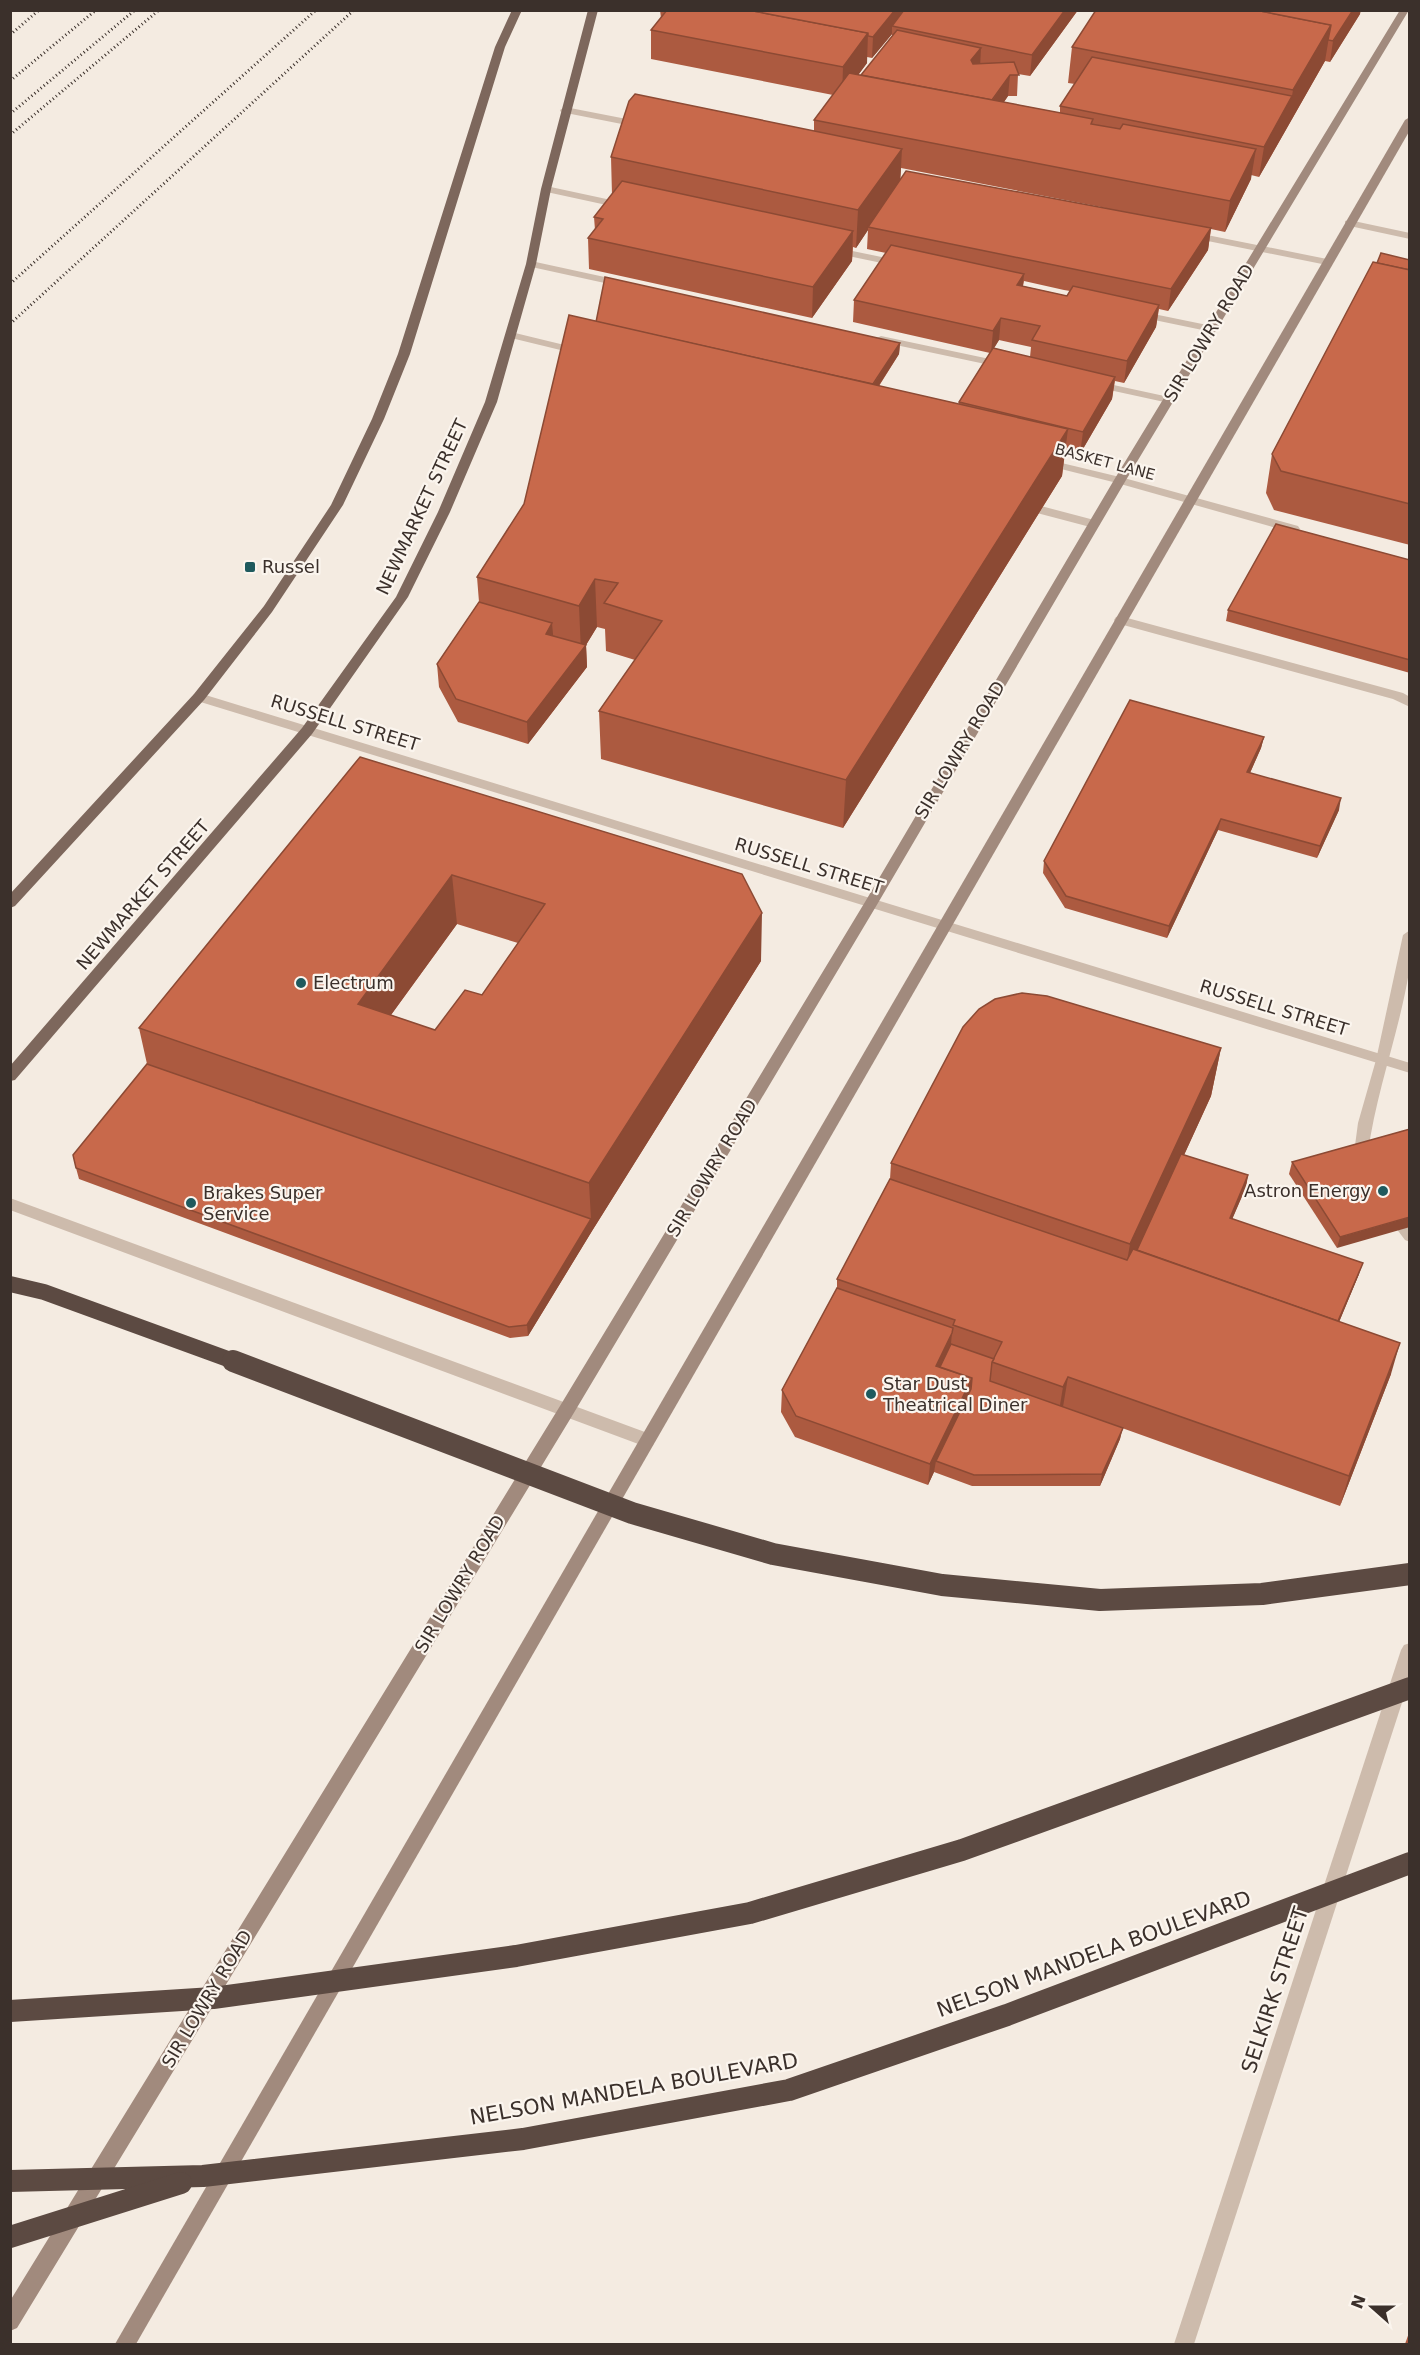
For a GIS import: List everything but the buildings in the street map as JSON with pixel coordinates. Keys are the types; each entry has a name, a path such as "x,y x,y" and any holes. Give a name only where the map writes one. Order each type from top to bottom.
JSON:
{"highway":[{"path":"10,1284 44,1292 207,1351 632,1513 772,1554 942,1585 1100,1600 1262,1594 1410,1574"},
{"path":"10,2012 213,1998 516,1956 750,1913 962,1850 1410,1688"},
{"name":"NELSON MANDELA BOULEVARD","path":"10,2181 202,2176 523,2139 789,2090 1007,2015 1410,1863"},
{"path":"10,2237 202,2176"}],"main road":[{"path":"10,903 199,697 268,609 337,505 378,419 404,354 500,47 517,10"},
{"name":"NEWMARKET STREET","path":"10,1076 307,731 402,597 444,512 491,402 531,264 565,110 593,10"},
{"name":"SIR LOWRY ROAD","path":"10,2321 566,1411 871,903 1120,480 1405,10"},
{"path":"125,2344 1410,120"}],"street":[{"path":"565,110 655,127"},
{"path":"546,189 639,209"},
{"path":"1349,223 1410,236"},
{"path":"1178,232 1327,262"},
{"path":"825,248 918,267"},
{"path":"531,264 632,286"},
{"path":"1127,311 1212,329"},
{"path":"511,335 592,354"},
{"path":"874,337 1012,366"},
{"path":"1081,381 1169,400"},
{"name":"BASKET LANE","path":"1032,459 1120,480 1310,534"},
{"path":"1041,510 1094,524"},
{"path":"1120,620 1398,696 1410,703"},
{"name":"RUSSELL STREET","path":"199,697 1410,1068"},
{"path":"1361,1153 1365,1123 1383,1060 1410,934"},
{"path":"10,1204 647,1440"},
{"name":"SELKIRK STREET","path":"1184,2344 1410,1650"}],"railway":[{"path":"10,35 39,10"},
{"path":"10,81 96,10"},
{"path":"10,114 135,10"},
{"path":"10,135 159,10"},
{"path":"10,284 316,10"},
{"path":"10,324 354,10"}],"place":[{"name":"Russel","path":"250,567"},
{"name":"Electrum","path":"301,983"},
{"name":"Astron Energy","path":"1383,1191"},
{"name":"Brakes Super Service","path":"191,1203"},
{"name":"Star Dust Theatrical Diner","path":"871,1394"}]}
